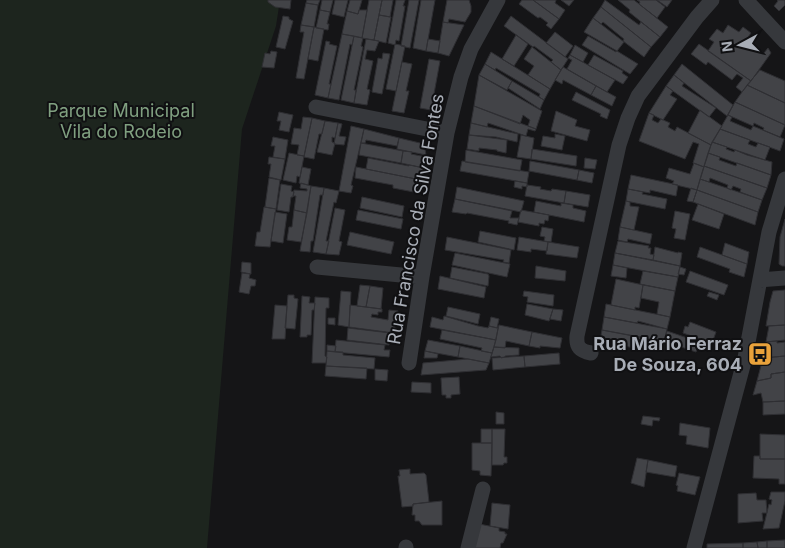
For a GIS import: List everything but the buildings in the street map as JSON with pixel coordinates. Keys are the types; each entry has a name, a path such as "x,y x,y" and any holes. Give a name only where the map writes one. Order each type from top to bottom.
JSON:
{"street":[{"name":"Rua Francisco da Silva Fontes","path":"410,363 422,277 447,133 461,77 471,48 498,0"},
{"path":"591,353 582,351 578,347 578,336 619,145 628,118 638,96 697,17 712,0"},
{"path":"746,0 785,42"},
{"path":"316,107 447,133"},
{"path":"694,548 745,358 769,232 785,179"},
{"path":"317,267 422,277"},
{"path":"760,280 785,278"},
{"path":"468,548 483,489"}],"green space":[{"name":"Parque Municipal Vila do Rodeio","path":"0,0 280,0 276,26 242,129 207,548 0,548"}],"place":[{"name":"Rua Mário Ferraz De Souza, 604","path":"760,354"}]}
